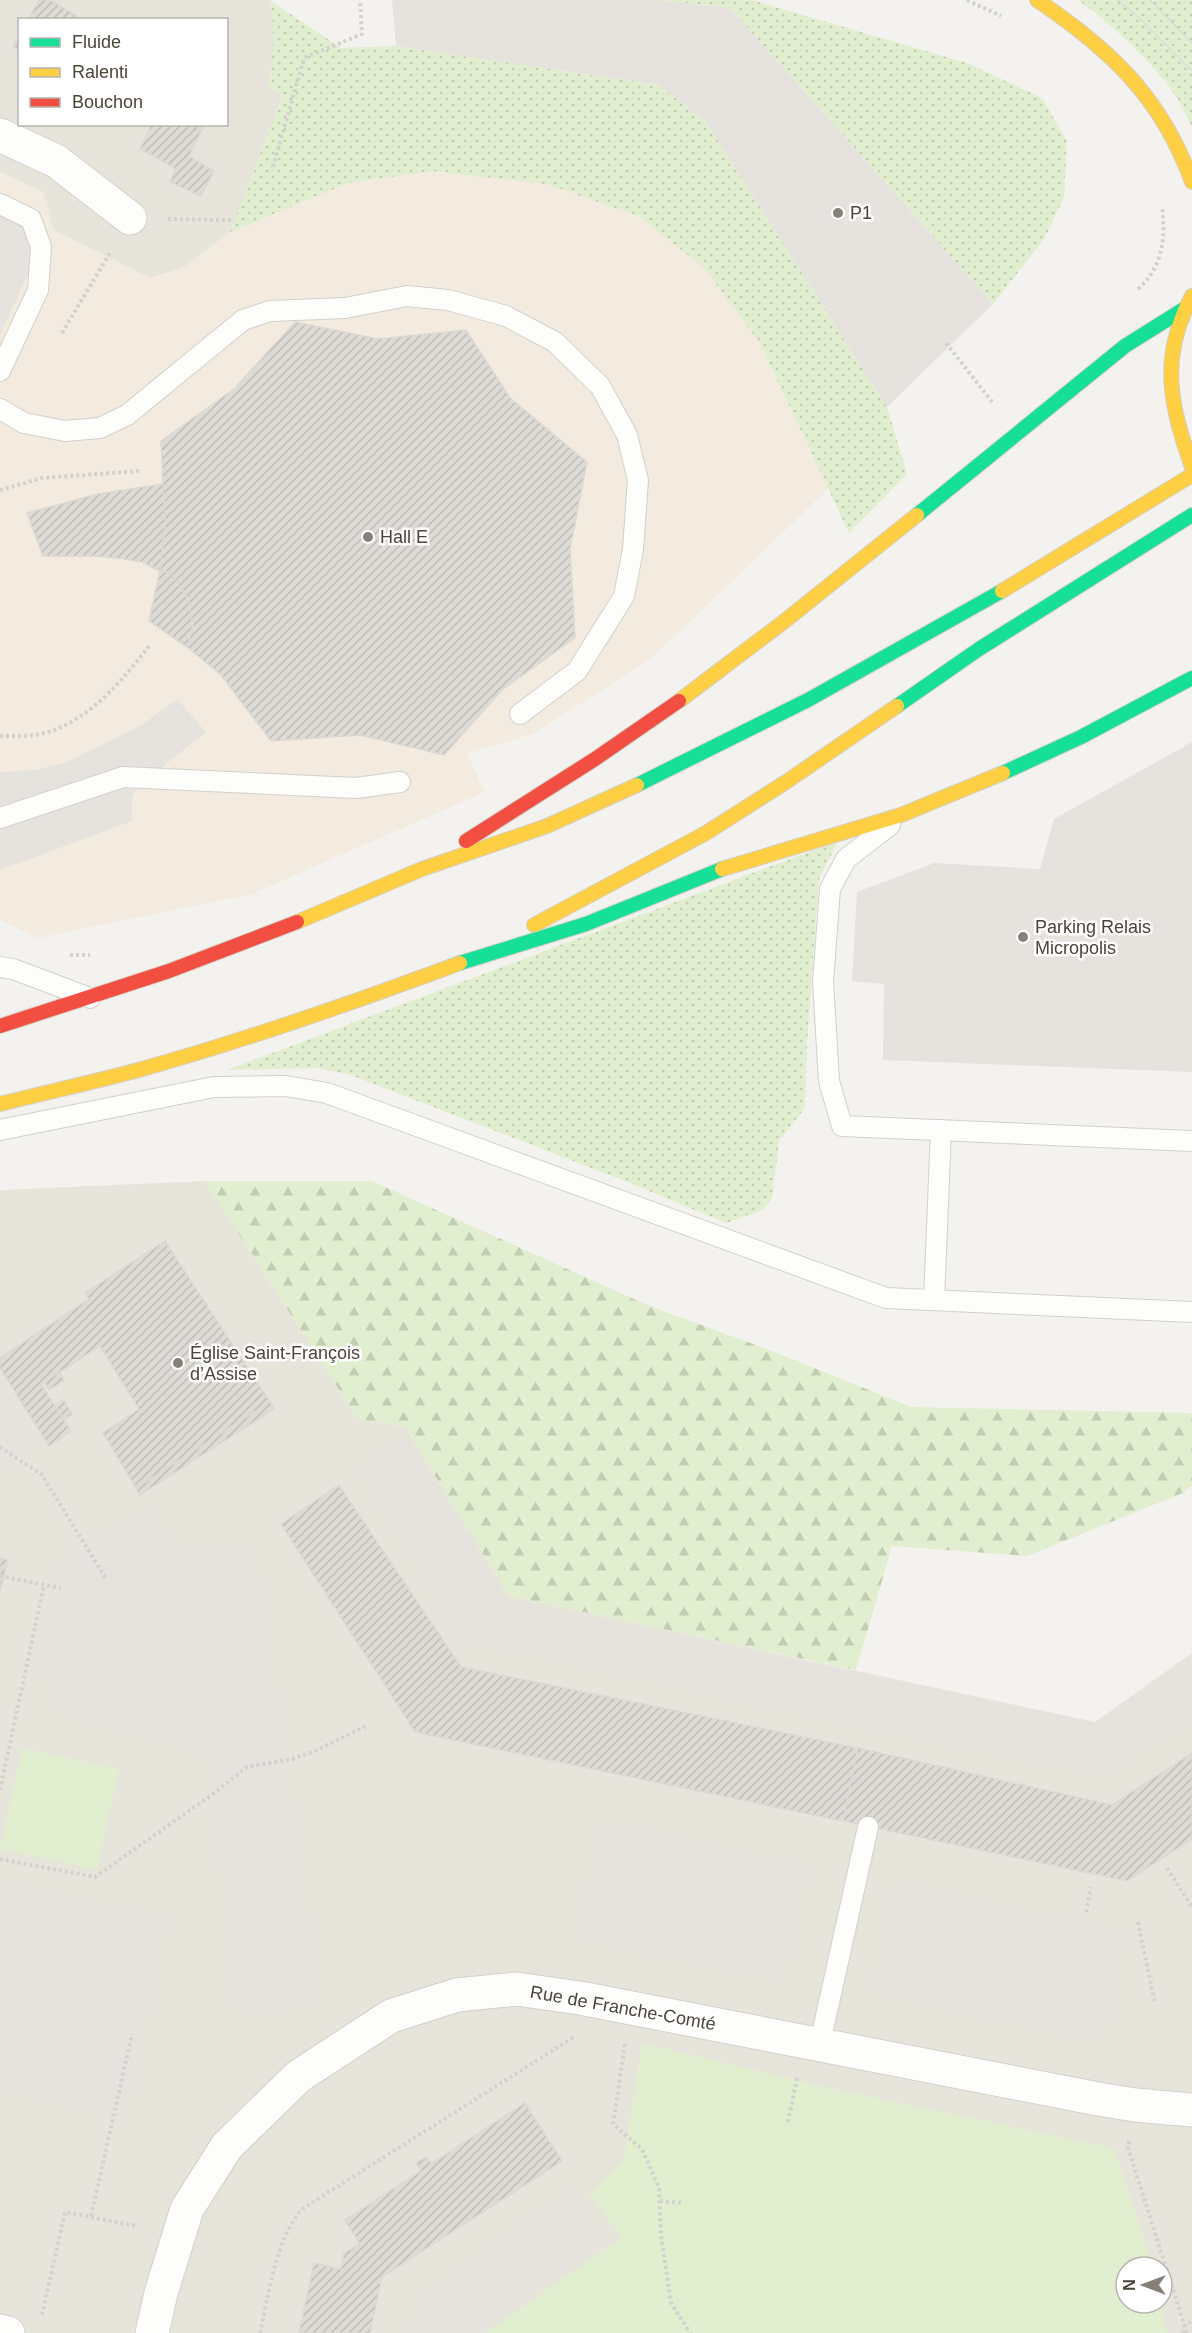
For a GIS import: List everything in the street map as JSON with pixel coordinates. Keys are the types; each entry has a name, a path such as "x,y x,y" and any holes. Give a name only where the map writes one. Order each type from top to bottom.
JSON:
{"main road":[{"path":"1037,0 1083,33 1143,93 1178,144 1192,182"},
{"path":"1192,296 1184,309 1174,338 1171,366 1172,401 1178,429 1192,467"},
{"path":"423,869 601,756 670,708 776,627 1125,346 1184,309"},
{"path":"0,1026 90,998 269,934 423,869 542,828 675,767 852,677 961,615 1192,475"},
{"path":"480,956 577,901 706,833 786,782 978,649 1192,515"},
{"path":"0,1104 141,1069 219,1046 373,995 480,956 586,924 723,869 901,815 1008,771 1081,737 1192,678"}],"street":[{"path":"0,135 56,161 130,218"},
{"name":"Rue de Franche-Comté","path":"152,2333 160,2294 187,2209 227,2146 299,2076 391,2016 457,1995 516,1989 580,1998 1098,2099 1192,2110"},
{"path":"0,2331 8,2333"}],"lane":[{"path":"0,204 32,219 41,248 39,290 0,371"},
{"path":"0,409 24,423 65,430 100,428 127,415 243,320 270,312 345,308 408,296 448,300 506,316 555,342 600,386 627,435 638,480 633,549 624,596 577,671 520,714"},
{"path":"0,818 123,777 356,788 400,782"},
{"path":"901,815 846,859 830,889 823,982 829,1082 842,1126 1192,1141"},
{"path":"0,966 90,998"},
{"path":"0,1130 214,1087 286,1086 327,1093 886,1298 1192,1312"},
{"path":"934,1300 941,1130"},
{"path":"820,2043 868,1827"}],"path":[{"path":"273,167 304,58 362,34 360,0"},
{"path":"1136,291 1144,284 1161,256 1165,228 1161,201"},
{"path":"946,343 998,410"},
{"path":"0,490 42,478 140,471"},
{"path":"0,736 26,736 51,731 76,719 128,673 149,646"},
{"path":"0,1447 42,1475 106,1579"},
{"path":"0,1576 61,1588"},
{"path":"0,1790 44,1585"},
{"path":"0,1859 95,1877 213,1794 247,1767 292,1759 313,1752 368,1725"},
{"path":"1167,1868 1192,1907"},
{"path":"1086,1912 1091,1887"},
{"path":"1138,1922 1155,2003"},
{"path":"651,2012 645,2039 627,2031 613,2124 642,2149 659,2188 670,2303 690,2333"},
{"path":"260,2333 278,2251 288,2225 302,2209 581,2033"},
{"path":"91,2217 132,2034"},
{"path":"788,2122 798,2074"},
{"path":"1128,2148 1185,2325 1185,2333"},
{"path":"660,2201 684,2203"},
{"path":"41,2322 65,2212 136,2226"},
{"path":"1185,2325 1192,2321"}],"shaded area":[{"path":"0,0 271,0 274,41 269,87 283,96 230,232 185,267 150,278 53,230 43,192 0,172"},
{"name":"P1","path":"392,0 656,0 730,8 993,304 887,407 706,122 659,85 396,46"},
{"path":"432,171 546,184 639,216 705,269 759,342 828,489 652,658 533,734 467,754 485,792 252,894 38,938 0,920 0,172 43,192 53,230 150,278 185,267 230,232 349,183"},
{"path":"0,215 31,230 33,247 31,268 0,335"},
{"path":"177,699 206,732 137,787 132,798 132,821 0,870 0,772 35,770 67,762 142,725"},
{"name":"Parking Relais Micropolis","path":"1192,742 1192,1072 883,1060 884,984 852,981 857,892 934,863 1040,869 1054,819"},
{"path":"205,1181 358,1419 405,1427 509,1596 1095,1722 1192,1653 1192,2333 0,2333 0,1190"},
{"path":"0,1399 31,1448 0,1468"},
{"path":"407,1440 507,1601 1094,1723 1192,1658 1192,1716 1102,1773 888,1731 462,1637 362,1469"},
{"path":"148,1511 172,1553 252,1545 317,2004 241,2014 211,1753 66,1716 38,1658 59,1563"},
{"path":"605,1824 805,1867 780,1979 581,1936"},
{"path":"0,1882 163,1919 123,2117 0,2088"},
{"path":"898,1884 1123,1934 1100,2040 875,1991"},
{"path":"574,2191 604,2241 476,2333 414,2333 422,2298"}],"green space":[{"path":"656,0 752,0 967,63 1042,98 1067,141 1064,197 1045,238 993,304 730,8"},
{"path":"1078,0 1192,0 1192,127 1177,98 1158,73 1117,32"},
{"path":"271,1 341,48 396,46 659,85 706,122 887,407 907,474 849,533 759,342 705,269 639,216 546,184 432,171 349,183 230,232 283,96 269,87 274,41"},
{"path":"838,841 819,879 807,1043 805,1108 779,1141 772,1199 762,1210 726,1223 630,1183 348,1074 316,1068 227,1070"},
{"path":"205,1181 372,1181 647,1305 767,1349 911,1407 1192,1413 1192,1485 1183,1493 1027,1556 892,1546 856,1670 509,1596 405,1427 358,1419"},
{"path":"22,1748 119,1769 97,1870 0,1849"},
{"path":"642,2043 821,2086 1114,2148 1149,2255 1114,2255 1114,2315 1163,2315 1167,2333 485,2333 622,2237 589,2194 624,2159"}],"building":[{"path":"39,0 50,0 81,18 29,18"},
{"path":"18,38 18,50 13,47"},
{"path":"151,126 204,126 189,156 214,171 201,196 170,182 176,169 140,149"},
{"name":"Hall E","path":"295,322 378,339 466,330 510,398 587,462 570,549 575,638 503,689 444,755 360,735 271,741 221,675 187,647 193,625 188,599 171,573 160,571 165,525 161,441 234,389"},
{"path":"163,484 165,525 160,571 142,562 125,559 95,556 43,556 27,513 98,494"},
{"path":"160,571 171,573 188,599 193,625 187,647 149,621"},
{"name":"Église Saint-François d’Assise","path":"165,1241 270,1402 136,1488 103,1433 139,1409 100,1346 41,1384 71,1431 49,1446 0,1368 0,1358 89,1299 85,1293"},
{"path":"60,1372 64,1381 49,1390 44,1382"},
{"path":"64,1400 72,1415 64,1420 55,1405"},
{"path":"270,1402 274,1409 140,1495 136,1488"},
{"path":"339,1485 461,1667 858,1748 843,1821 415,1732 281,1524"},
{"path":"0,1558 8,1560 0,1592"},
{"path":"858,1748 1112,1805 1192,1753 1192,1839 1127,1881 843,1821"},
{"path":"525,2103 562,2161 382,2277 370,2333 299,2333 314,2263 341,2269 344,2253 360,2244 345,2220 421,2171 416,2163 426,2157 431,2164"}],"tram line":[{"path":"1118,0 1192,71"},
{"path":"1150,0 1192,43"}],"traffic: fast":[{"path":"917,515 1125,346 1184,309"},
{"path":"897,706 979,649 1192,515"},
{"path":"637,785 808,700 1002,591"},
{"path":"1003,773 1081,737 1192,678"},
{"path":"460,963 586,924 722,869"}],"traffic: slow":[{"path":"1037,0 1088,37 1131,78 1165,125 1180,152 1192,182"},
{"path":"1192,296 1175,340 1171,381 1178,422 1192,467"},
{"path":"1002,591 1192,475"},
{"path":"679,701 786,620 917,515"},
{"path":"534,925 706,833 786,782 897,706"},
{"path":"722,869 901,815 1003,773"},
{"path":"297,922 422,869 547,826 637,785"},
{"path":"0,1104 124,1074 262,1033 460,963"}],"traffic: jam":[{"path":"466,841 595,759 679,701"},
{"path":"0,1026 169,971 297,922"}],"place":[{"name":"P1","path":"838,213"},
{"name":"Hall E","path":"368,537"},
{"name":"Parking Relais Micropolis","path":"1023,937"},
{"name":"Église Saint-François d’Assise","path":"178,1363"}]}
